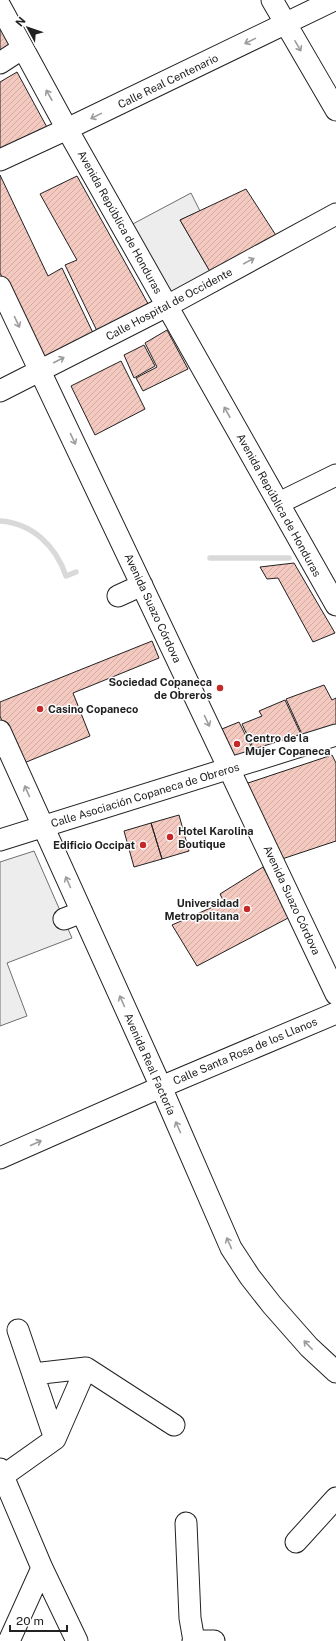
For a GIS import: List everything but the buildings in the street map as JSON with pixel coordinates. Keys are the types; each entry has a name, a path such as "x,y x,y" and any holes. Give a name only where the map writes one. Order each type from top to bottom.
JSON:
{"street":[{"path":"272,0 336,110"},
{"name":"Calle Real Centenario","path":"0,160 334,0"},
{"name":"Avenida República de Honduras","path":"0,6 67,129 336,605"},
{"path":"0,63 23,48"},
{"name":"Calle Hospital de Occidente","path":"0,391 167,306 336,214"},
{"name":"Avenida Suazo Córdova","path":"0,287 336,994"},
{"path":"279,503 336,475"},
{"path":"118,596 142,585"},
{"name":"Avenida Real Factoría","path":"0,731 43,826 73,915 161,1087 231,1248 250,1277 272,1305 309,1346 336,1372"},
{"name":"Calle Asociación Copaneca de Obreros","path":"0,840 336,735"},
{"name":"Calle Santa Rosa de los Llanos","path":"0,1158 336,1012"},
{"path":"18,1330 55,1440"},
{"path":"33,1374 86,1368 174,1425"},
{"path":"77,1641 42,1568 1,1476 55,1440 86,1368"},
{"path":"296,1542 336,1498"},
{"path":"186,1523 190,1618 194,1641 214,1641"},
{"path":"9,1641 42,1568"}],"shaded area":[{"path":"191,193 200,211 180,220 212,275 169,300 129,226"},
{"path":"34,851 72,938 7,963 27,1016 0,1026 0,862"}],"waterway":[{"path":"0,521 22,526 32,531 41,538 56,555 66,576 76,572"},
{"path":"210,558 289,558"}],"place":[{"name":"Sociedad Copaneca de Obreros","path":"220,688"},
{"name":"Casino Copaneco","path":"40,709"},
{"name":"Centro de la Mujer Copaneca","path":"237,744"},
{"name":"Hotel Karolina Boutique","path":"170,837"},
{"name":"Edificio Occipat","path":"143,845"},
{"name":"Universidad Metropolitana","path":"247,909"}]}
